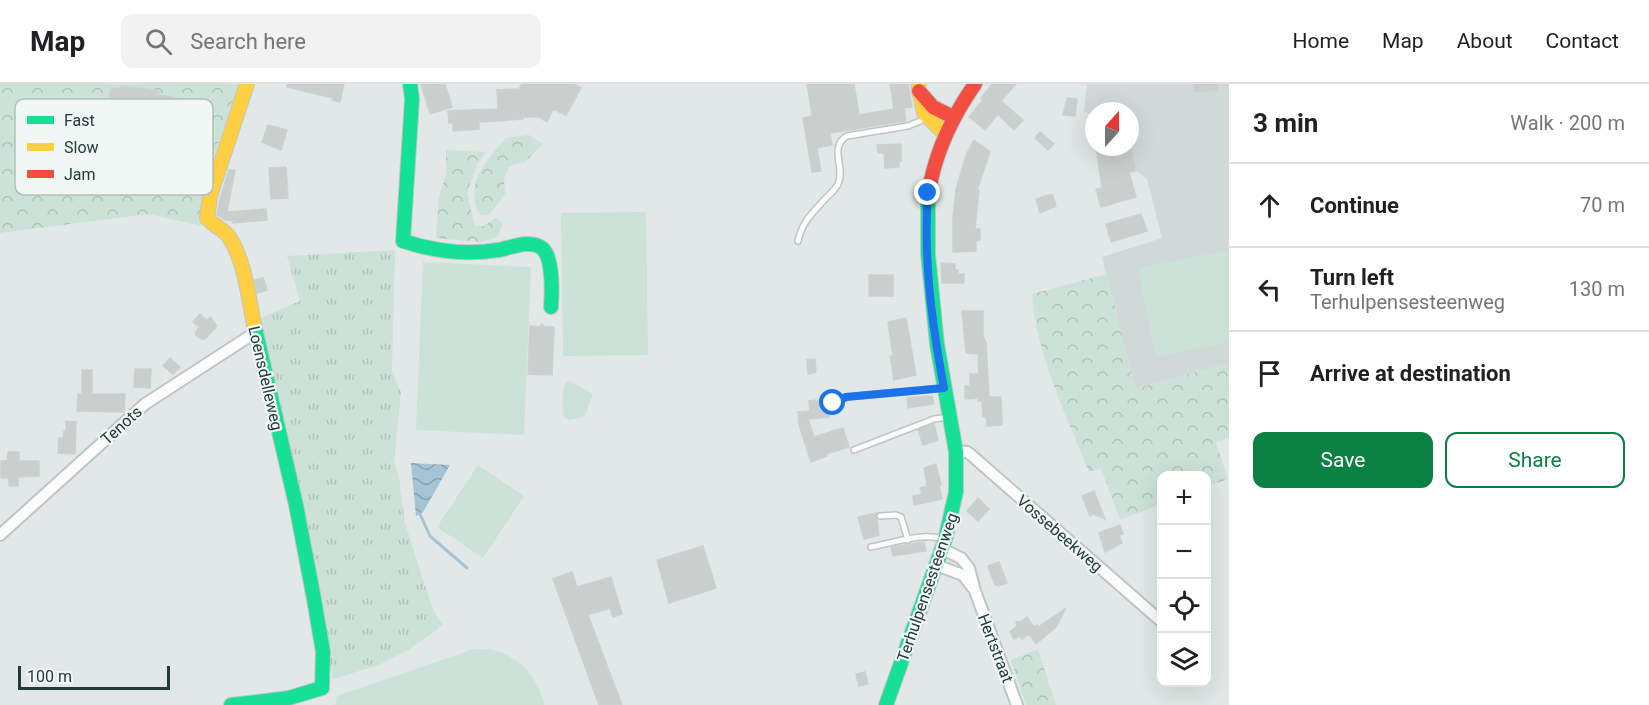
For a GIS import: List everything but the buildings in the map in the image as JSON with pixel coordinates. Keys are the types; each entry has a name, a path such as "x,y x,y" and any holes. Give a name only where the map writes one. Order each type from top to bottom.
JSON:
{"street":[{"name":"Loensdelleweg","path":"213,187 247,84"},
{"path":"410,84 412,99 403,241 434,249 492,251 523,244 534,244 548,256 551,308"},
{"name":"Terhulpensesteenweg","path":"886,705 953,517 956,492 956,451 934,328 926,232 928,193 934,162 953,117 975,84"},
{"path":"918,87 928,104 953,117"},
{"path":"918,87 919,103 926,119 945,134"},
{"name":"Loensdelleweg","path":"210,195 206,212 209,222 222,229 242,271 307,558 323,650 322,688 298,696 231,705"},
{"name":"Tenots","path":"0,535 145,404 256,332"},
{"name":"Vossebeekweg","path":"956,451 970,454 1157,618"},
{"name":"Hertstraat","path":"944,544 966,562 972,575 975,591 1017,705"},
{"name":"Hertstraat","path":"936,565 963,575 975,591"}],"lane":[{"path":"798,241 805,221 838,186 840,173 838,147 841,140 847,136 908,126 926,119"},
{"path":"833,403 846,397 944,388"},
{"path":"854,450 934,420 950,417"},
{"path":"880,516 901,517 908,540"},
{"path":"871,547 934,536 944,544"}],"shaded area":[{"path":"1087,84 1229,84 1229,363 1135,389 1102,257 1162,238 1147,179 1134,169 1132,156 1139,156 1139,102 1085,102"}],"green space":[{"path":"0,84 240,84 213,158 213,99 15,99 15,195 205,195 202,226 149,214 0,233"},
{"path":"529,135 543,144 525,162 509,166 504,178 505,194 489,215 480,214 474,196 482,169 506,138"},
{"path":"446,150 486,152 477,165 467,193 475,226 484,226 496,218 503,223 497,238 480,242 436,238 439,197 446,175"},
{"path":"646,212 648,355 563,356 561,213"},
{"path":"395,250 392,372 401,392 394,463 398,473 405,523 435,614 443,625 410,649 379,665 333,679 258,319 300,301 287,256"},
{"path":"1229,250 1229,342 1156,357 1138,268"},
{"path":"423,262 531,267 524,435 416,430"},
{"path":"1107,274 1135,389 1229,363 1229,438 1216,442 1228,479 1211,485 1211,471 1157,471 1157,506 1120,520 1101,468 1089,472 1063,408 1039,339 1032,294"},
{"path":"570,381 593,394 584,417 568,420 564,417 562,399 566,382"},
{"path":"478,465 524,496 483,558 437,527"},
{"path":"474,649 499,652 520,664 535,682 544,705 335,705 337,696"},
{"path":"1038,649 1056,705 1026,705 1011,660"}],"water":[{"path":"411,463 450,465 423,512 416,516"}],"waterway":[{"path":"420,514 430,536 467,568"}],"traffic: fast":[{"path":"410,84 412,99 403,241 438,250 462,252 498,250 527,244 538,246 543,249 549,260 551,307"},
{"path":"886,705 945,540 956,492 956,452 937,344 928,254 928,202 931,180"},
{"path":"231,705 289,698 322,688 323,652 314,599 296,505 254,324"}],"traffic: slow":[{"path":"213,187 247,84"},
{"path":"918,84 924,113 945,134"},
{"path":"210,195 207,218 227,234 239,257 254,324"}],"traffic: jam":[{"path":"931,180 948,130 975,84"},
{"path":"919,91 933,107 953,117"}],"route":[{"path":"833,403 846,397 944,388 934,328 928,269 926,232 928,193"}]}
